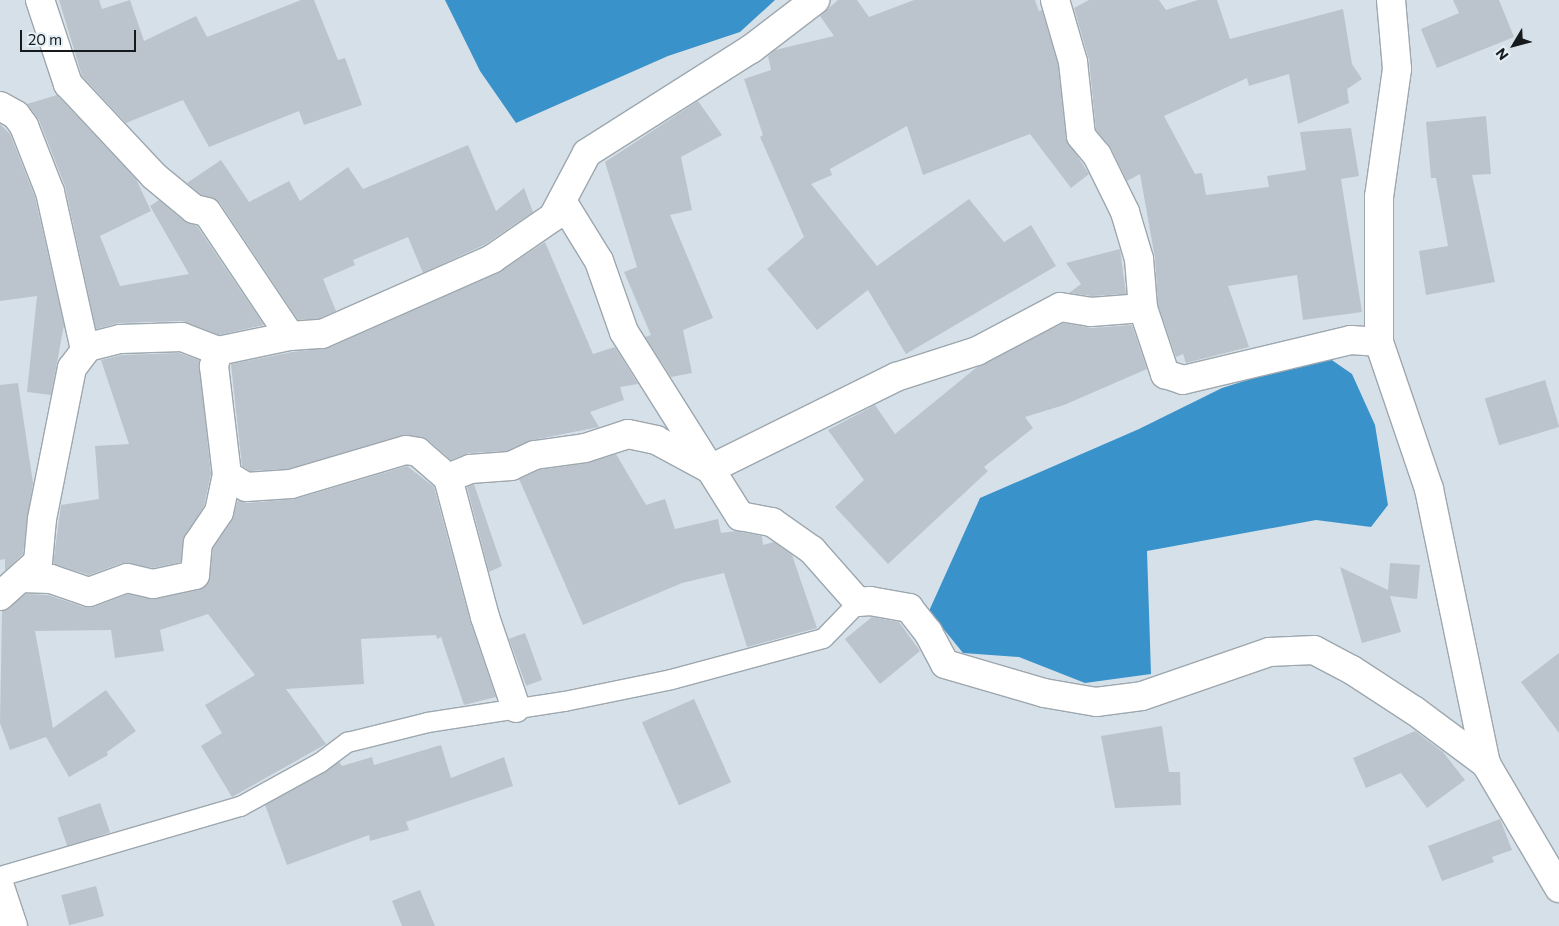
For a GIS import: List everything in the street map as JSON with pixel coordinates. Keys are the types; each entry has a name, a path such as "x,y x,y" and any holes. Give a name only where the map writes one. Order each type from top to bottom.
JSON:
{"street":[{"path":"40,0 68,84 154,176 194,209 207,212 290,336"},
{"path":"0,596 38,562 42,519 72,368 88,346 120,339 182,336 218,351 290,336 322,334 492,259 553,217 588,153 751,49 814,0"},
{"path":"1055,0 1073,62 1081,136 1097,155 1125,212 1138,259 1143,308 1165,374 1182,380 1351,340 1379,342"},
{"path":"1391,0 1397,69 1379,197 1379,342 1429,489 1486,764 1559,888"},
{"path":"0,106 16,114 24,126 50,192 85,350"},
{"path":"562,201 599,261 624,332 740,516 772,522 812,550 858,602 870,601 909,608 928,632 945,664 1044,693 1096,702 1142,696 1269,652 1314,650 1352,670 1416,712 1486,764"},
{"path":"710,469 896,377 976,351 1060,307 1090,312 1143,308"},
{"path":"21,578 51,578 89,592 127,578 153,584 195,575 198,544 219,512 227,475 214,366 218,351"},
{"path":"448,478 470,469 511,466 535,455 585,448 628,434 656,440 710,469"},
{"path":"227,475 246,487 291,484 406,450 418,452 448,478 485,617 516,708"},
{"path":"0,887 13,926"}],"lane":[{"path":"0,876 240,806 320,762 348,742 427,722 516,708 671,679 822,638 858,602"}],"water":[{"path":"445,0 775,0 740,32 668,56 516,123 480,71"},
{"path":"1326,356 1352,374 1375,425 1388,505 1371,527 1316,520 1147,551 1151,674 1085,683 1019,657 963,653 929,611 980,498 1139,429 1222,388"}],"building":[{"path":"59,0 99,0 102,9 130,0 144,41 196,16 207,37 301,0 314,0 338,60 345,58 362,105 304,125 299,111 209,147 183,100 126,123 82,76"},
{"path":"838,0 857,0 869,17 914,0 1035,0 1039,11 1042,10 1058,65 1066,138 1089,174 1071,188 1030,134 923,175 907,126 830,169 832,175 811,184 877,266 969,199 1004,242 1031,225 1056,266 906,354 868,290 817,330 767,269 804,237 760,137 763,135 744,79 771,70 768,56 775,50 834,36 820,16"},
{"path":"1089,0 1159,0 1166,10 1198,0 1217,0 1230,39 1343,9 1352,64 1362,79 1347,89 1349,103 1298,124 1289,74 1249,86 1247,78 1164,116 1195,174 1202,173 1206,195 1269,187 1267,176 1306,170 1300,132 1351,128 1359,176 1341,179 1362,312 1303,320 1297,275 1228,286 1249,347 1186,363 1183,354 1176,357 1158,305 1155,258 1140,174 1127,181 1111,148 1096,130 1089,60 1074,8"},
{"path":"1453,0 1499,0 1514,37 1437,68 1421,29 1459,13"},
{"path":"57,95 136,179 151,211 100,236 120,286 189,274 150,206 159,200 184,221 197,226 264,325 219,335 182,321 119,323 96,329 65,186 39,120 27,104"},
{"path":"698,101 722,135 681,157 692,210 670,215 713,318 683,330 692,373 671,377 645,337 651,335 624,272 637,267 605,162"},
{"path":"1486,116 1491,174 1472,175 1495,282 1426,295 1419,251 1448,246 1436,178 1431,178 1426,122"},
{"path":"0,124 10,134 35,197 64,325 51,395 27,392 37,296 0,301"},
{"path":"468,145 496,211 524,188 533,212 484,245 423,273 408,237 353,260 355,265 323,279 336,311 318,319 298,320 220,203 201,195 187,183 221,160 249,202 289,181 300,201 348,167 363,189"},
{"path":"545,242 593,354 615,347 638,384 620,387 624,400 590,412 599,427 533,440 507,451 469,453 451,460 428,440 408,435 288,469 250,471 242,466 231,364 292,352 328,348 498,273"},
{"path":"1120,249 1126,294 1092,296 1069,293 1081,284 1066,263"},
{"path":"1063,323 1092,328 1132,325 1147,369 1064,405 1025,417 1033,428 984,467 988,471 888,564 835,507 864,480 828,430 875,405 895,434 977,367"},
{"path":"179,353 199,360 211,474 204,506 183,541 181,562 153,568 122,563 89,575 53,564 61,505 99,499 95,446 129,444 101,360 122,355"},
{"path":"1545,380 1559,427 1499,445 1485,398"},
{"path":"18,383 33,483 23,554 5,571 5,559 0,560 0,385"},
{"path":"616,454 646,505 665,499 675,529 718,519 721,533 736,531 762,536 763,545 774,542 792,555 817,628 747,647 724,573 682,583 583,625 519,479 539,470 587,463"},
{"path":"407,466 434,487 470,621 496,697 464,705 441,637 437,639 436,635 361,639 364,684 286,689 326,744 232,797 201,746 222,733 205,705 255,675 208,614 160,630 164,651 115,658 111,630 35,631 53,728 106,690 136,731 107,752 108,755 69,777 46,737 10,750 0,723 2,611 26,594 48,595 84,607 94,607 128,594 156,599 198,590 207,585 213,548 232,520 238,500 247,503 295,499"},
{"path":"474,484 502,566 489,572 467,487"},
{"path":"1390,563 1420,565 1417,599 1390,596 1401,632 1362,643 1340,567 1388,590"},
{"path":"872,617 899,622 920,651 880,684 845,639"},
{"path":"525,633 542,680 526,686 509,639"},
{"path":"1559,653 1559,733 1521,682"},
{"path":"694,699 731,782 679,805 642,722"},
{"path":"1162,726 1169,772 1180,772 1181,805 1115,808 1101,736"},
{"path":"1415,731 1443,752 1465,780 1427,808 1401,773 1366,788 1353,758"},
{"path":"441,745 451,778 504,757 513,786 406,822 409,830 370,841 369,835 287,865 265,805 339,762 342,766 372,757 374,765"},
{"path":"100,803 110,832 68,847 57,818"},
{"path":"1500,819 1512,850 1492,857 1494,862 1442,881 1428,846"},
{"path":"96,886 104,916 69,925 61,895"},
{"path":"420,890 435,926 402,926 392,901"}]}
